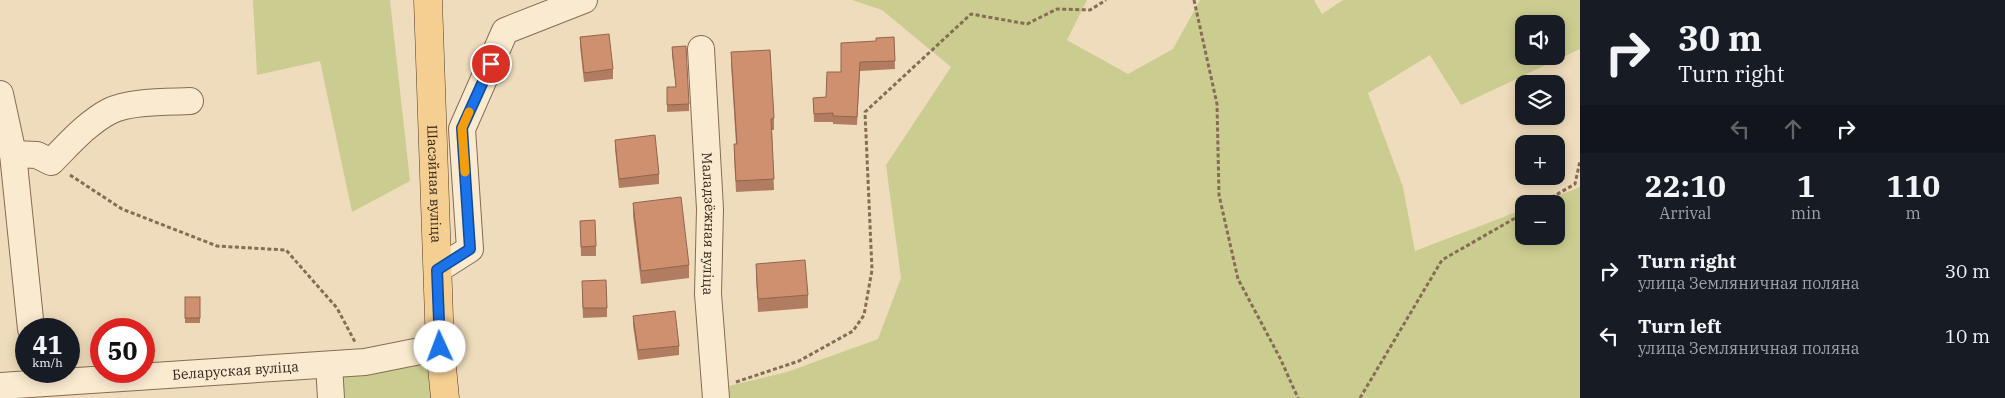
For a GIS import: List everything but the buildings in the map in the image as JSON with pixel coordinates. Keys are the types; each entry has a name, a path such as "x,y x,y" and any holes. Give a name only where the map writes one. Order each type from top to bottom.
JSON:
{"main road":[{"name":"Шасэйная вуліца","path":"428,0 440,347 445,398"}],"street":[{"path":"437,270 470,249 462,128 505,31 584,0"},
{"name":"Маладзёжная вуліца","path":"700,49 710,210 708,294 716,393"},
{"path":"0,94 13,154 30,318"},
{"path":"13,154 37,155 51,162 81,132 110,110 140,104 190,100"},
{"name":"Беларуская вуліца","path":"80,375 329,365 365,362 440,347"},
{"path":"329,365 331,398"},
{"name":"Беларуская вуліца","path":"7,390 23,383"}],"path":[{"path":"716,393 799,362 853,331 864,315 872,270 865,112 971,14 1027,24 1056,9 1090,10 1106,0"},
{"path":"1194,0 1217,104 1219,195 1238,279 1280,358 1298,398"},
{"path":"1556,195 1575,184 1580,161"},
{"path":"51,162 122,209 217,246 286,250 337,308 365,362"},
{"path":"1360,398 1442,260 1515,218"}],"green space":[{"path":"253,0 390,0 410,181 352,212 320,61 257,75"},
{"path":"852,0 1087,0 1067,40 1128,74 1173,49 1200,0 1314,0 1322,14 1343,0 1580,0 1580,49 1565,56 1565,15 1515,15 1515,65 1546,65 1525,75 1515,75 1515,80 1461,105 1430,55 1368,93 1403,187 1415,251 1515,212 1515,245 1565,245 1565,195 1560,195 1580,187 1580,398 716,398 716,389 787,372 878,339 901,278 886,165 951,67 882,10"},
{"path":"440,347 442,398 331,398 329,365"}],"slow traffic":[{"path":"465,172 462,128 469,112"}],"route":[{"path":"440,347 437,270 470,249 462,128 491,64"}]}
